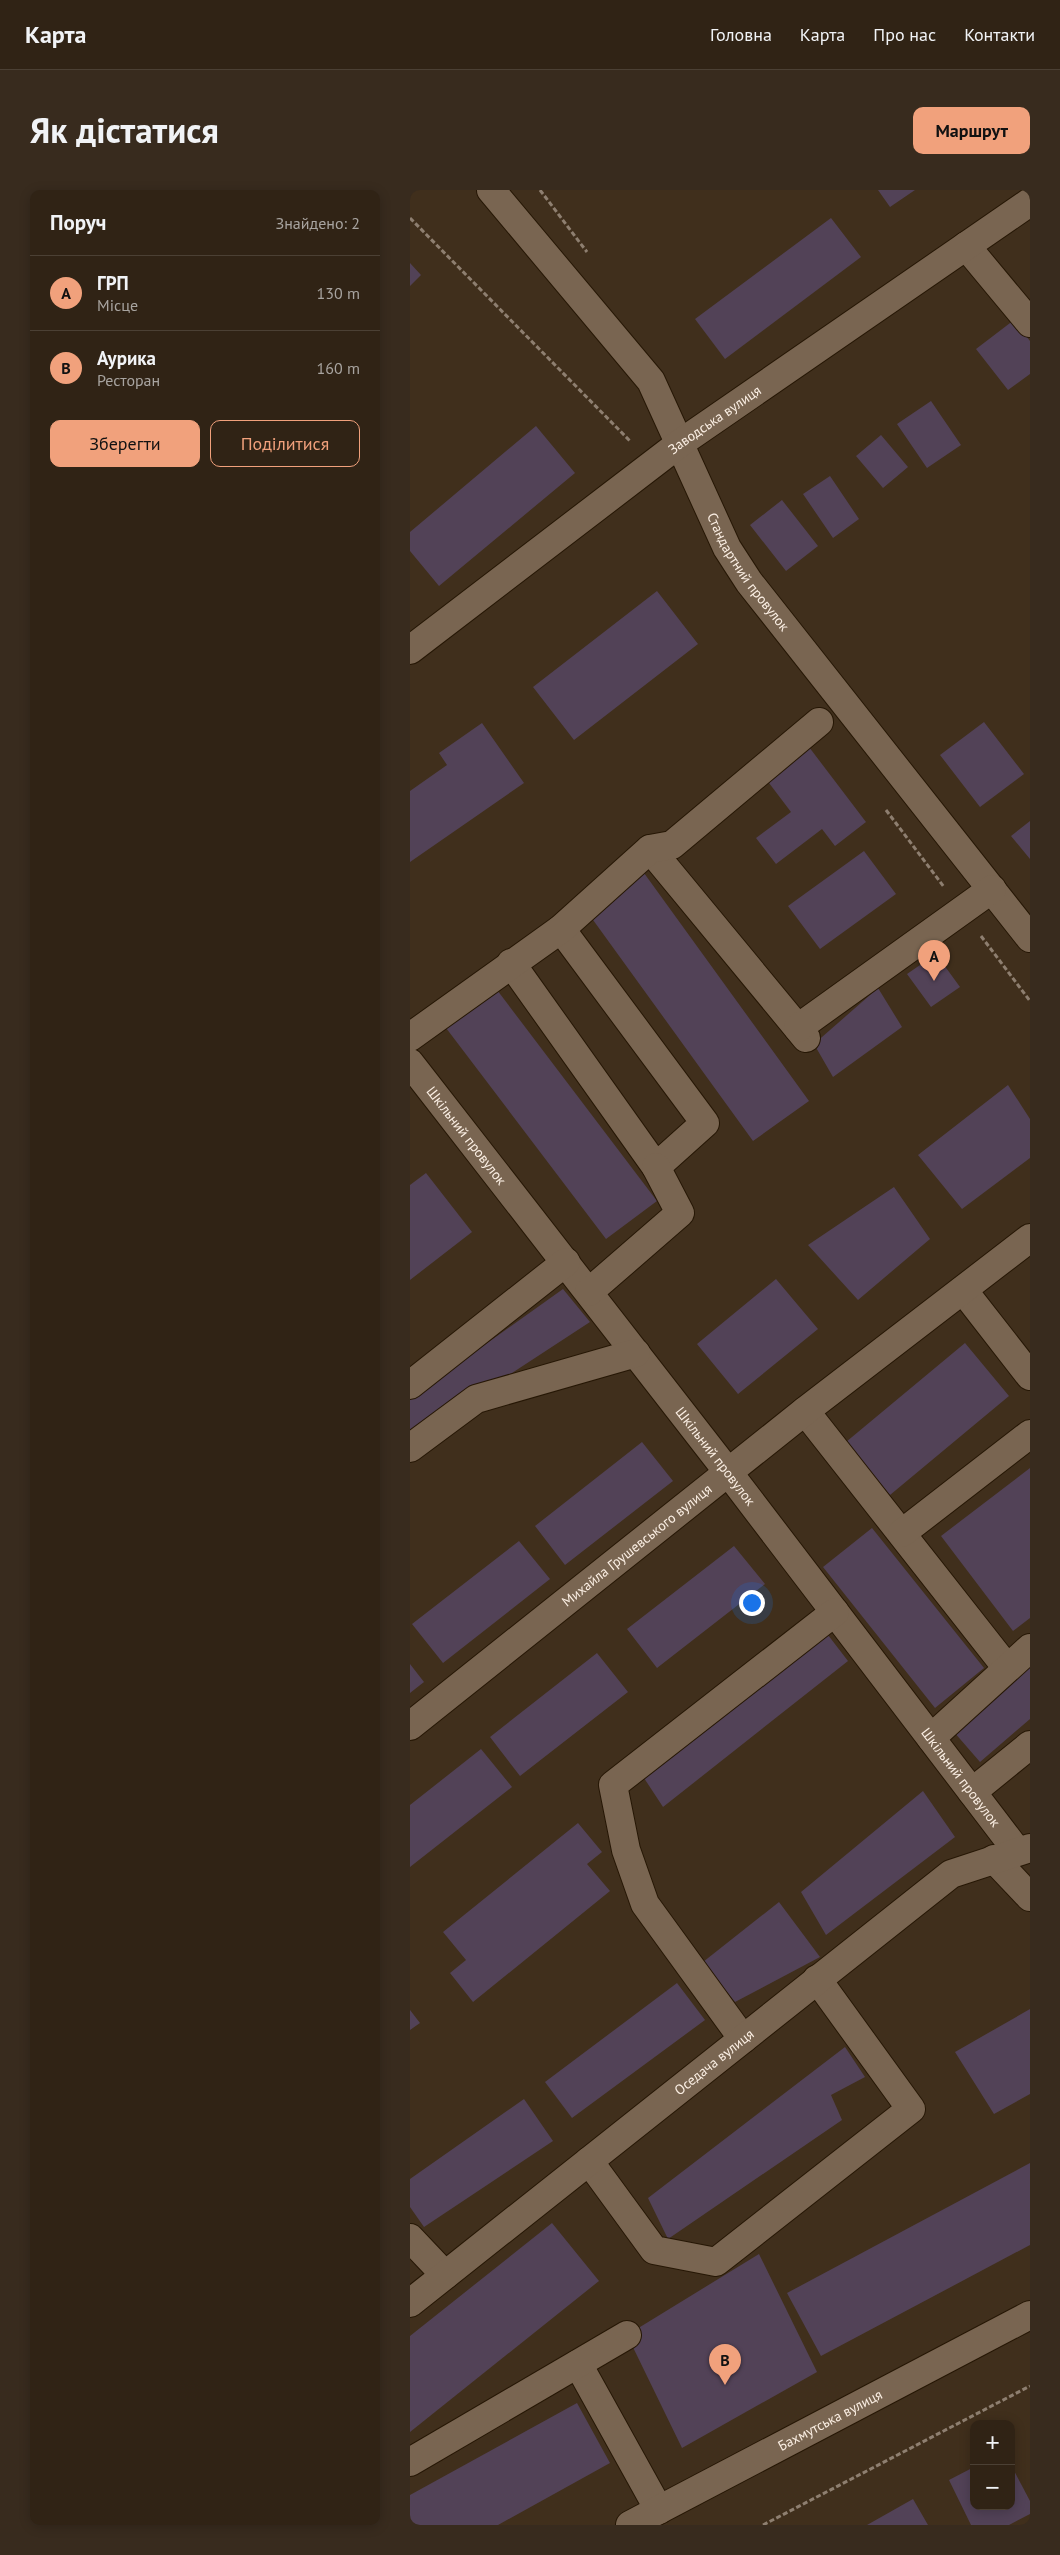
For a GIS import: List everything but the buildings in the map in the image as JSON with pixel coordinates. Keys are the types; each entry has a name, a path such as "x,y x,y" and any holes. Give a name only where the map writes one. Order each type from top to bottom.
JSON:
{"street":[{"name":"Стандартний провулок","path":"491,190 651,382 727,548 749,582 1030,938"},
{"name":"Заводська вулиця","path":"410,650 679,444 1030,202"},
{"path":"966,246 1030,323"},
{"path":"410,1037 561,929 650,849 672,845 819,722"},
{"path":"650,849 802,1033 992,889"},
{"path":"561,929 705,1123 656,1167"},
{"path":"511,963 656,1167 680,1213 589,1292"},
{"name":"Шкільний провулок","path":"410,1062 728,1472 972,1792 1014,1852 1030,1897"},
{"name":"Михайла Грушевського вулиця","path":"410,1726 806,1410 1030,1238"},
{"path":"410,1385 566,1262"},
{"path":"962,1290 1030,1376"},
{"path":"410,1448 476,1399 636,1353"},
{"path":"806,1410 1007,1668"},
{"path":"902,1533 1030,1434"},
{"path":"743,2039 645,1904 626,1850 613,1785 835,1612"},
{"path":"931,1738 1030,1648"},
{"path":"972,1792 1030,1745"},
{"name":"Оседача вулиця","path":"410,2303 951,1874 1014,1852"},
{"path":"588,2161 654,2250 716,2262 911,2109 817,1979"},
{"path":"410,2238 445,2275"},
{"name":"Бахмутська вулиця","path":"630,2525 1030,2315"},
{"path":"410,2462 627,2335"},
{"path":"578,2364 659,2510"}],"path":[{"path":"764,2525 1030,2386"}],"place":[{"name":"ГРП","path":"934,981"},
{"name":"Аурика","path":"725,2385"}]}
